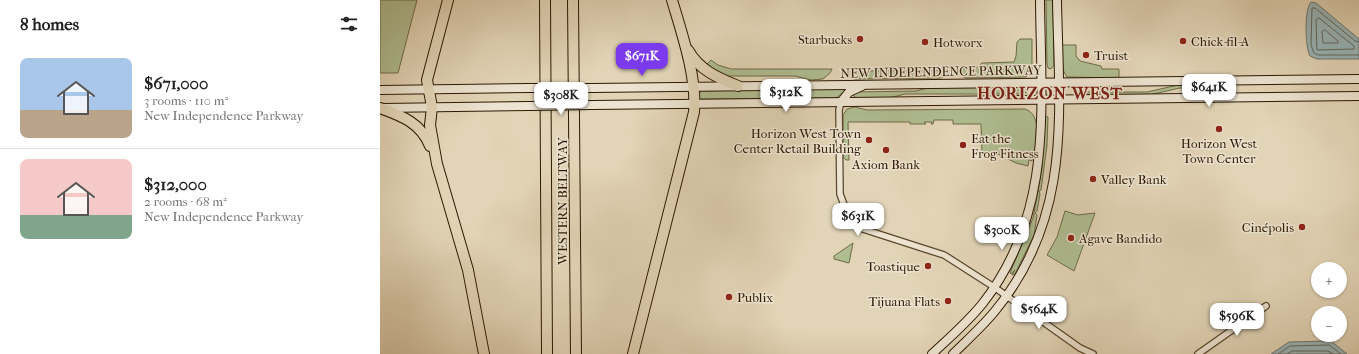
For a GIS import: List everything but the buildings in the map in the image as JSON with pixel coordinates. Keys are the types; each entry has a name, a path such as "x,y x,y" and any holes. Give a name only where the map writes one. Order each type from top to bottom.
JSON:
{"highway":[{"path":"437,164 430,125 432,107 427,80 448,0"},
{"name":"WESTERN BELTWAY","path":"545,0 547,354"},
{"name":"WESTERN BELTWAY","path":"574,0 576,354"},
{"path":"633,354 694,104 684,42 672,0"},
{"path":"684,42 696,62 706,71 716,78 738,86"},
{"path":"380,108 408,119 417,125 427,139 437,164 468,270 484,354"}],"main road":[{"path":"932,354 972,315 994,287 1018,241 1034,191 1040,152 1040,0"},
{"path":"953,354 995,311 1006,296 1036,243 1050,200 1058,154 1059,100 1057,0"},
{"name":"NEW INDEPENDENCE PARKWAY","path":"380,90 1359,79"},
{"path":"841,102 849,92 867,84"},
{"path":"380,108 1359,96"}],"street":[{"path":"841,102 839,110 840,194 842,203 854,222 863,229 875,234 944,255 994,287 1075,344 1093,354"},
{"path":"1198,354 1266,306"}],"green space":[{"path":"380,0 417,0 398,73 380,73"},
{"path":"1046,0 1053,0 1054,65 1051,69 1048,68 1047,64"},
{"path":"1020,39 1032,39 1032,70 1026,77 967,78 961,76 956,69 976,68 982,63 1014,62 1017,42"},
{"path":"1061,45 1076,45 1076,56 1080,61 1101,66 1102,69 1119,69 1119,78 1067,77 1063,70"},
{"path":"711,60 718,65 731,69 832,69 823,79 811,80 795,76 726,76 705,66"},
{"path":"841,68 866,71 949,70 946,76 941,78 855,79 845,76"},
{"path":"1178,85 1227,86 1225,88 1180,88 1149,95 1074,94 1075,92 1147,92"},
{"path":"1018,86 1026,88 1027,92 1021,94 905,94 889,98 856,98 853,95 856,92 916,91 931,87"},
{"path":"848,88 836,98 699,99 700,91"},
{"path":"855,107 867,110 1025,109 1034,116 1036,122 1037,134 1035,152 1032,161 1029,160 1028,166 1016,163 998,154 979,154 982,153 981,124 953,124 953,120 934,120 933,124 931,124 932,122 924,122 926,124 910,124 910,122 848,122 849,160 846,160 843,157 843,115 847,109"},
{"path":"1045,116 1048,117 1047,145 1041,190 1039,191 1040,194 1037,211 1035,213 1037,215 1034,235 1015,274 1012,275 1015,270 1011,274 1010,273 1033,218 1042,168"},
{"path":"1065,211 1078,215 1095,213 1074,271 1047,255 1057,237"},
{"path":"853,243 849,263 834,259 834,256"}],"water":[{"path":"1311,2 1316,3 1359,39 1359,59 1317,59 1310,56 1307,44 1306,20"},
{"path":"1289,342 1332,342 1347,354 1271,354"}],"place":[{"name":"Starbucks","path":"860,39"},
{"name":"Chick-fil-A","path":"1183,41"},
{"name":"Hotworx","path":"925,42"},
{"name":"Truist","path":"1086,55"},
{"name":"Horizon West Town Center","path":"1219,129"},
{"name":"Horizon West Town Center Retail Building","path":"869,140"},
{"name":"Eat the Frog Fitness","path":"963,145"},
{"name":"Axiom Bank","path":"886,150"},
{"name":"Valley Bank","path":"1093,179"},
{"name":"Cinépolis","path":"1302,227"},
{"name":"Agave Bandido","path":"1071,238"},
{"name":"Toastique","path":"928,266"},
{"name":"Publix","path":"729,297"},
{"name":"Tijuana Flats","path":"948,301"}],"district":[{"name":"HORIZON WEST","path":"1050,93"}]}
